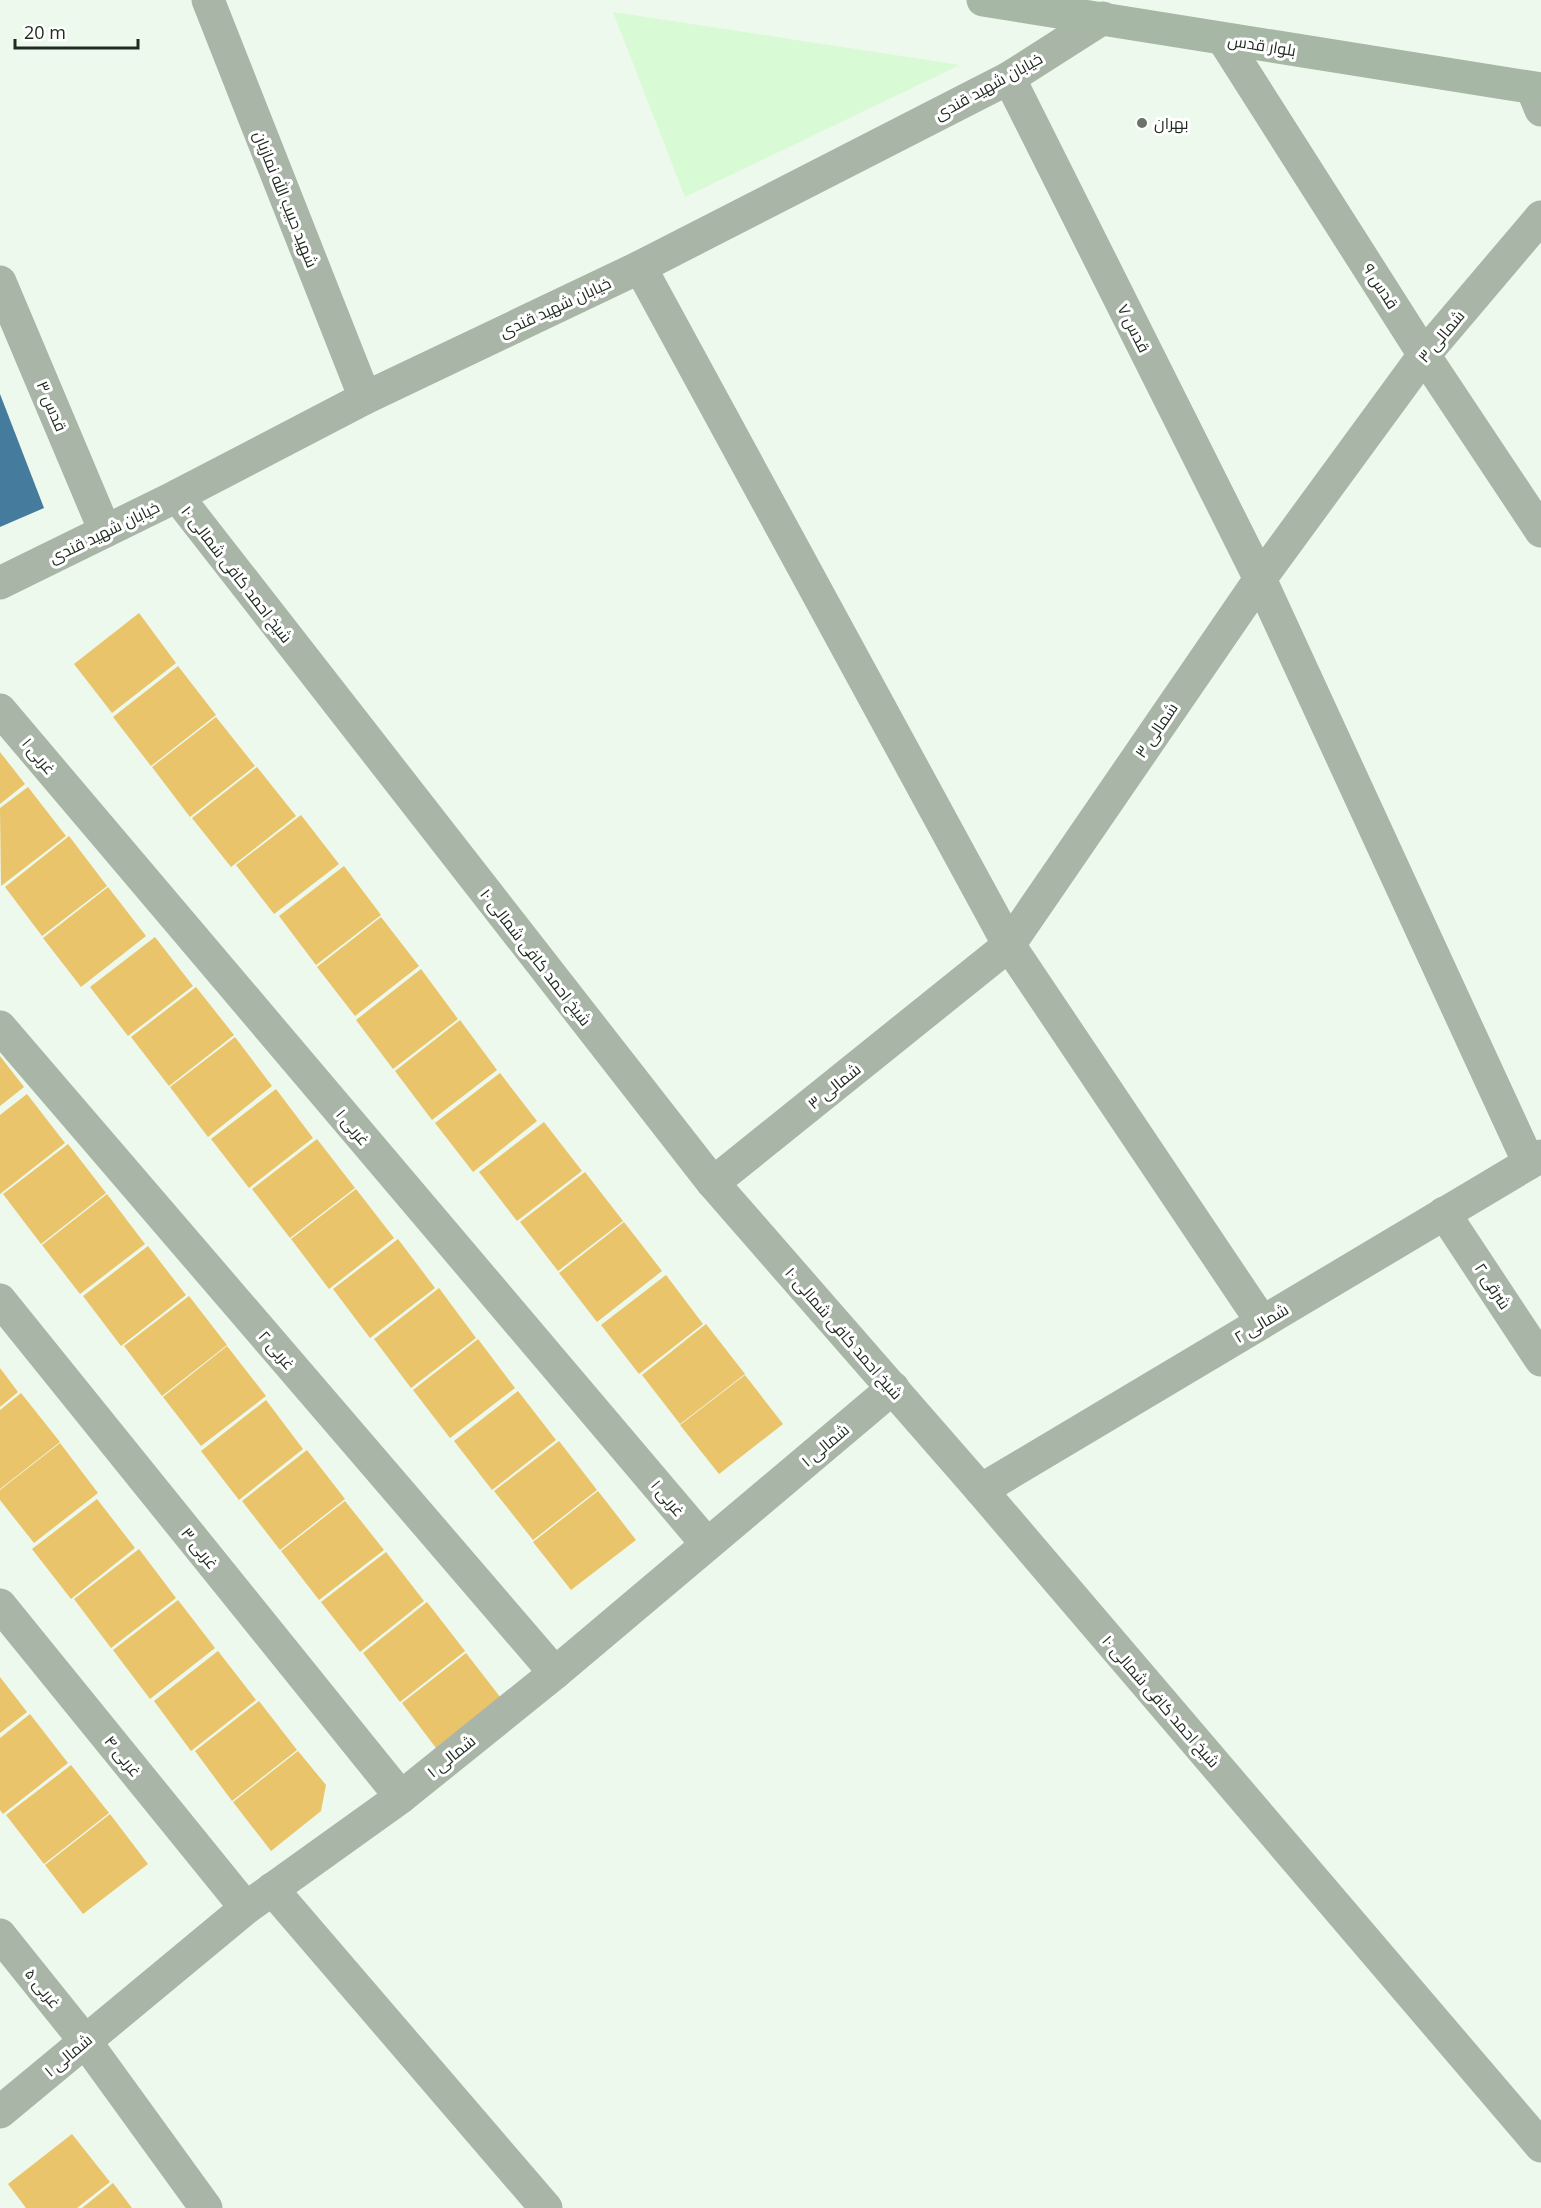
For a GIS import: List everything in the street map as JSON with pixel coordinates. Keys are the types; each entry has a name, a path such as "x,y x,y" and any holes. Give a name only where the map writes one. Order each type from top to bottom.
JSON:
{"main road":[{"name":"بلوار قدس","path":"983,0 1103,18 1538,96"}],"street":[{"name":"شهید حبیب الله نمازیان","path":"208,0 365,398"},
{"name":"خیابان شهید قندی","path":"0,583 177,496 365,398 640,267 1009,78 1103,18"},
{"name":"قدس ۹","path":"1223,39 1424,355 1541,531"},
{"name":"قدس ۷","path":"1009,78 1260,579 1535,1160"},
{"name":"شمالی ۳","path":"713,1183 1009,945 1260,579 1424,355 1541,217"},
{"path":"640,267 1009,945 1262,1322"},
{"name":"قدس ۳","path":"0,282 105,531"},
{"name":"شیخ احمد کافی شمالی ۱۰","path":"177,496 713,1183 981,1490 1541,2146"},
{"name":"۱ غربی","path":"0,710 707,1544"},
{"name":"۲ غربی","path":"0,1027 555,1672"},
{"name":"شمالی ۲","path":"981,1490 1535,1160"},
{"name":"شرقی ۲","path":"1444,1213 1541,1360"},
{"name":"غربی ۳","path":"0,1300 401,1797"},
{"name":"۱ شمالی","path":"0,2112 259,1898 401,1797 555,1672 893,1388"},
{"name":"غربی ۴","path":"0,1605 259,1898 546,2208"},
{"name":"غربی ۵","path":"0,1935 85,2041 206,2208"}],"green space":[{"path":"613,12 960,65 685,197"}],"building: Homes":[{"path":"139,613 176,663 112,713 74,664"},
{"path":"178,666 216,715 151,766 113,717"},
{"path":"216,717 255,766 190,817 152,767"},
{"path":"0,752 25,784 0,804"},
{"path":"257,767 296,816 231,867 192,818"},
{"path":"28,787 66,836 1,886 0,808"},
{"path":"301,815 339,864 274,914 236,865"},
{"path":"69,836 107,886 42,936 5,887"},
{"path":"344,866 381,915 316,965 279,916"},
{"path":"108,887 146,936 81,987 43,938"},
{"path":"381,917 419,966 355,1016 317,967"},
{"path":"155,937 193,986 128,1036 90,987"},
{"path":"421,969 458,1019 393,1069 356,1020"},
{"path":"196,987 234,1035 169,1086 131,1037"},
{"path":"460,1020 497,1070 432,1120 395,1071"},
{"path":"235,1037 272,1086 208,1137 170,1087"},
{"path":"0,1056 24,1087 0,1106"},
{"path":"500,1073 537,1121 473,1172 435,1123"},
{"path":"276,1089 313,1138 249,1188 211,1139"},
{"path":"27,1094 65,1143 0,1194 0,1115"},
{"path":"544,1122 582,1171 517,1221 479,1172"},
{"path":"317,1139 355,1188 290,1238 252,1189"},
{"path":"68,1144 106,1193 41,1244 3,1194"},
{"path":"585,1172 623,1221 558,1271 520,1222"},
{"path":"356,1189 394,1238 329,1289 291,1239"},
{"path":"107,1194 145,1244 80,1294 42,1245"},
{"path":"624,1222 662,1271 597,1322 559,1273"},
{"path":"398,1239 435,1288 370,1338 333,1289"},
{"path":"148,1246 186,1295 121,1346 83,1296"},
{"path":"666,1275 703,1324 639,1374 601,1325"},
{"path":"439,1288 476,1338 411,1388 374,1339"},
{"path":"189,1296 227,1345 162,1396 124,1346"},
{"path":"706,1324 745,1374 680,1424 642,1375"},
{"path":"478,1339 515,1388 450,1438 413,1390"},
{"path":"227,1346 266,1396 201,1446 163,1397"},
{"path":"0,1368 18,1392 0,1407"},
{"path":"745,1375 783,1424 719,1474 680,1425"},
{"path":"518,1391 556,1440 492,1490 454,1441"},
{"path":"21,1393 60,1442 0,1489 0,1410"},
{"path":"266,1400 303,1449 239,1500 201,1451"},
{"path":"559,1441 597,1490 533,1540 494,1491"},
{"path":"60,1443 98,1493 34,1543 0,1500 0,1490"},
{"path":"307,1450 345,1499 280,1550 242,1501"},
{"path":"598,1491 636,1540 571,1590 533,1542"},
{"path":"97,1499 135,1548 71,1599 32,1549"},
{"path":"345,1501 384,1550 319,1600 281,1551"},
{"path":"139,1549 176,1598 111,1648 74,1599"},
{"path":"386,1552 424,1601 360,1652 321,1602"},
{"path":"178,1600 215,1648 150,1699 113,1650"},
{"path":"427,1602 465,1651 400,1702 363,1653"},
{"path":"218,1651 256,1700 191,1751 154,1701"},
{"path":"466,1653 504,1702 439,1752 402,1703"},
{"path":"0,1677 27,1712 0,1733"},
{"path":"259,1701 297,1750 232,1801 195,1751"},
{"path":"30,1714 68,1763 3,1814 0,1810 0,1738"},
{"path":"298,1751 326,1785 321,1811 271,1851 233,1802"},
{"path":"71,1765 109,1813 44,1864 6,1815"},
{"path":"110,1814 148,1864 83,1914 45,1865"},
{"path":"72,2134 110,2182 77,2208 26,2208 8,2184"},
{"path":"113,2183 132,2208 82,2208"}],"building: Public":[{"path":"0,394 44,508 0,527"}],"place":[{"name":"بهران","path":"1142,123"}]}
